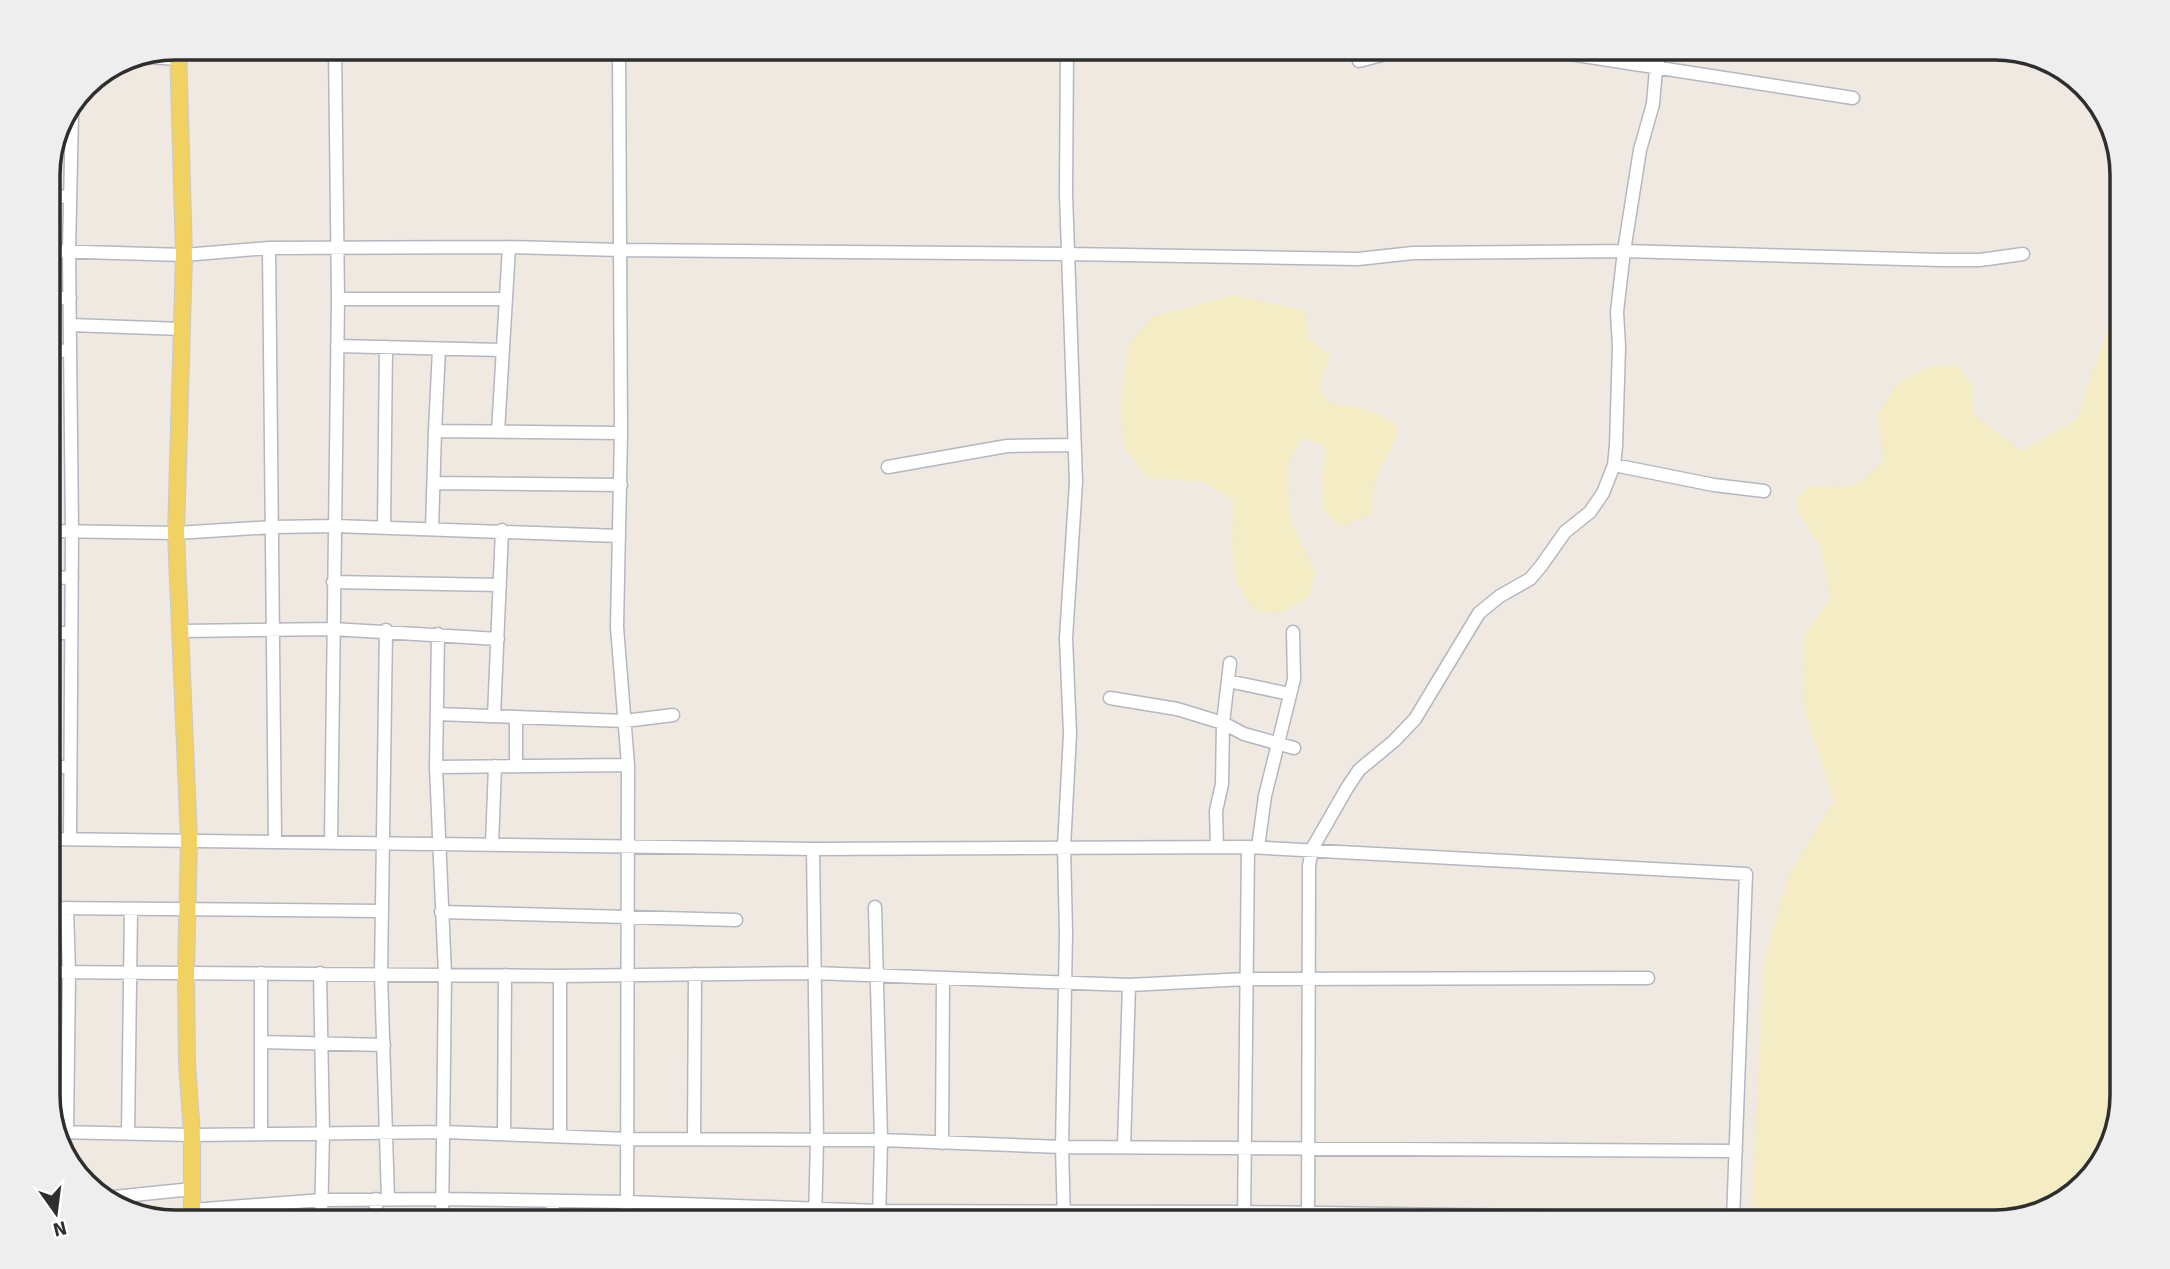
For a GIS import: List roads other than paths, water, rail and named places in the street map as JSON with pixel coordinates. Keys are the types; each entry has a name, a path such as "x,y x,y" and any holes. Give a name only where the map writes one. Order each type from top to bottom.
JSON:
{"main road":[{"path":"178,60 184,255 176,533 189,840 186,972 192,1210"}],"street":[{"path":"331,842 338,299 335,60"},
{"path":"619,60 621,485 617,627 628,765 628,1210"},
{"path":"1064,1210 1064,847 1070,734 1066,638 1076,482 1066,194 1067,60"},
{"path":"1602,60 1853,98"},
{"path":"1308,1210 1312,849 1359,770 1394,741 1415,719 1479,613 1500,596 1530,579 1565,532 1590,512 1603,494 1614,466 1619,346 1617,312 1624,251 1640,150 1653,104 1658,60"},
{"path":"70,839 72,531 69,251 72,123"},
{"path":"63,145 71,146"},
{"path":"60,197 70,197"},
{"path":"498,432 509,247"},
{"path":"60,251 184,255 269,248 509,247 1358,259 1413,253 1624,251 1940,260 1980,260 2023,254"},
{"path":"269,248 275,842"},
{"path":"60,298 69,298"},
{"path":"338,299 505,299"},
{"path":"70,325 182,329"},
{"path":"337,346 502,350"},
{"path":"384,528 386,347"},
{"path":"432,529 439,349"},
{"path":"60,351 70,351"},
{"path":"435,430 621,433"},
{"path":"888,467 1007,446 1074,445"},
{"path":"1614,466 1714,485 1764,491"},
{"path":"435,483 621,485"},
{"path":"60,531 176,533 335,526 619,536"},
{"path":"494,716 502,530"},
{"path":"60,577 72,577"},
{"path":"333,582 500,585"},
{"path":"182,631 333,629 498,639"},
{"path":"379,1210 386,1132 382,843 386,631"},
{"path":"1244,1210 1246,979 1253,847 1276,743 1294,679 1293,632"},
{"path":"60,633 71,633"},
{"path":"438,634 436,767 444,975 443,1210"},
{"path":"1217,847 1216,811 1222,784 1223,723 1230,663"},
{"path":"1228,681 1290,694"},
{"path":"1110,698 1177,709 1223,723 1244,734 1294,748"},
{"path":"437,714 625,721 673,715"},
{"path":"516,717 516,766"},
{"path":"436,767 628,765"},
{"path":"492,844 495,766"},
{"path":"60,767 70,767"},
{"path":"60,839 813,849 1253,847 1746,874 1733,1210"},
{"path":"813,849 817,1140 815,1210"},
{"path":"875,907 881,1140 879,1210"},
{"path":"60,908 382,911"},
{"path":"63,1119 69,973 67,908"},
{"path":"128,1134 131,909"},
{"path":"441,912 736,920"},
{"path":"60,973 560,976 814,973 1129,985 1310,978 1648,978"},
{"path":"261,973 261,1133"},
{"path":"320,973 322,1210"},
{"path":"694,1139 695,974"},
{"path":"504,1133 505,975"},
{"path":"560,976 560,1136"},
{"path":"942,1143 943,979"},
{"path":"1124,1147 1129,985"},
{"path":"261,1042 384,1045"},
{"path":"66,1132 192,1135 444,1132 628,1139 881,1140 1062,1147 1736,1151"},
{"path":"133,1202 192,1189"},
{"path":"241,1210 322,1200 382,1199 628,1202 706,1210"},
{"path":"553,1201 553,1210"}]}
